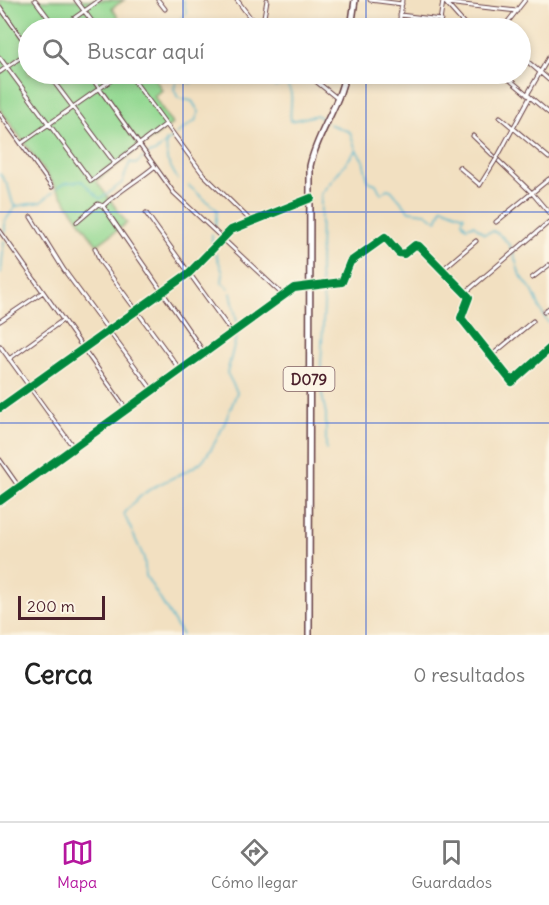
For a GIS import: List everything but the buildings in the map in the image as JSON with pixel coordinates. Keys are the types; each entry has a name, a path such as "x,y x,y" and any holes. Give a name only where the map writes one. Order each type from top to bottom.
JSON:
{"main road":[{"path":"352,18 355,0"},
{"name":"D079","path":"309,635 310,166 315,147 329,120 342,84"}],"street":[{"path":"35,0 50,18"},
{"path":"76,0 89,18"},
{"path":"73,18 100,0"},
{"path":"158,0 165,9"},
{"path":"237,0 252,18"},
{"path":"262,18 267,0"},
{"path":"370,0 402,2 400,18"},
{"path":"483,8 484,0"},
{"path":"511,18 525,0"},
{"path":"444,1 517,11"},
{"path":"441,18 444,1"},
{"path":"444,1 459,18"},
{"path":"0,7 18,35"},
{"path":"400,15 425,18"},
{"path":"459,167 480,185 514,127 549,57"},
{"path":"0,58 18,83"},
{"path":"0,72 18,58"},
{"path":"531,64 549,80"},
{"path":"19,84 91,181 166,124"},
{"path":"55,84 114,162"},
{"path":"96,84 174,193 284,296"},
{"path":"22,144 105,84"},
{"path":"136,84 203,174 250,221"},
{"path":"319,84 338,99"},
{"path":"514,84 549,113"},
{"path":"0,114 52,187"},
{"path":"500,117 549,158"},
{"path":"473,136 532,193 549,213"},
{"path":"103,206 118,191 126,189 155,167"},
{"path":"496,222 549,179"},
{"path":"0,408 189,273 231,230 311,198"},
{"path":"77,222 92,207 98,204 103,206 205,354"},
{"path":"146,213 233,334"},
{"path":"31,217 64,270 153,391"},
{"path":"465,293 549,222"},
{"path":"0,231 127,410"},
{"path":"0,501 294,288 342,282 350,262 385,237 399,253 404,254 415,245 419,246 465,293 470,300 460,313 461,318 512,382 549,349"},
{"path":"442,270 476,241"},
{"path":"95,248 100,261 181,371"},
{"path":"532,278 549,265"},
{"path":"0,321 43,291"},
{"path":"544,312 549,308"},
{"path":"9,359 63,320"},
{"path":"491,356 533,321"},
{"path":"0,346 74,448"},
{"path":"0,460 20,487"}],"green space":[{"path":"0,0 124,0 112,8 118,18 18,18 18,84 158,84 162,90 154,96 172,124 96,181 127,223 97,245 0,109"}],"waterway":[{"path":"182,18 186,12 183,0"},
{"path":"176,84 174,89 178,98 192,101 199,112 195,121 176,134"},
{"path":"274,84 275,87 282,84"},
{"path":"286,84 291,92 291,121 317,115 325,122"},
{"path":"329,124 350,132 356,150 363,160 368,181 376,184 381,194 387,189 391,190 409,211 426,213 437,221 442,207 464,216 462,221 466,227 474,225 484,234 493,231 504,238 513,252 519,272 549,323"},
{"path":"148,154 155,152 172,138"},
{"path":"166,141 167,160 178,180"},
{"path":"326,450 326,414 320,385 324,304 320,274 321,194 356,150"},
{"path":"56,189 64,183 82,181 100,199 122,183 130,162 136,164 144,157"},
{"path":"0,174 8,186 13,204 17,206 41,202 53,192"},
{"path":"189,186 217,210 215,228"},
{"path":"5,234 5,221 16,206"},
{"path":"212,234 212,242"},
{"path":"1,273 4,241"},
{"path":"216,254 223,273 222,283 229,288"},
{"path":"231,293 237,322"},
{"path":"182,635 146,576 144,558 124,514 150,489 197,465 209,452 237,392 227,373 237,334"}],"cycle path":[{"path":"0,408 189,273 231,230 311,198"},
{"path":"0,501 294,288 342,282 350,262 385,237 399,253 404,254 415,245 419,246 469,297 461,318 512,382 549,349"}]}
